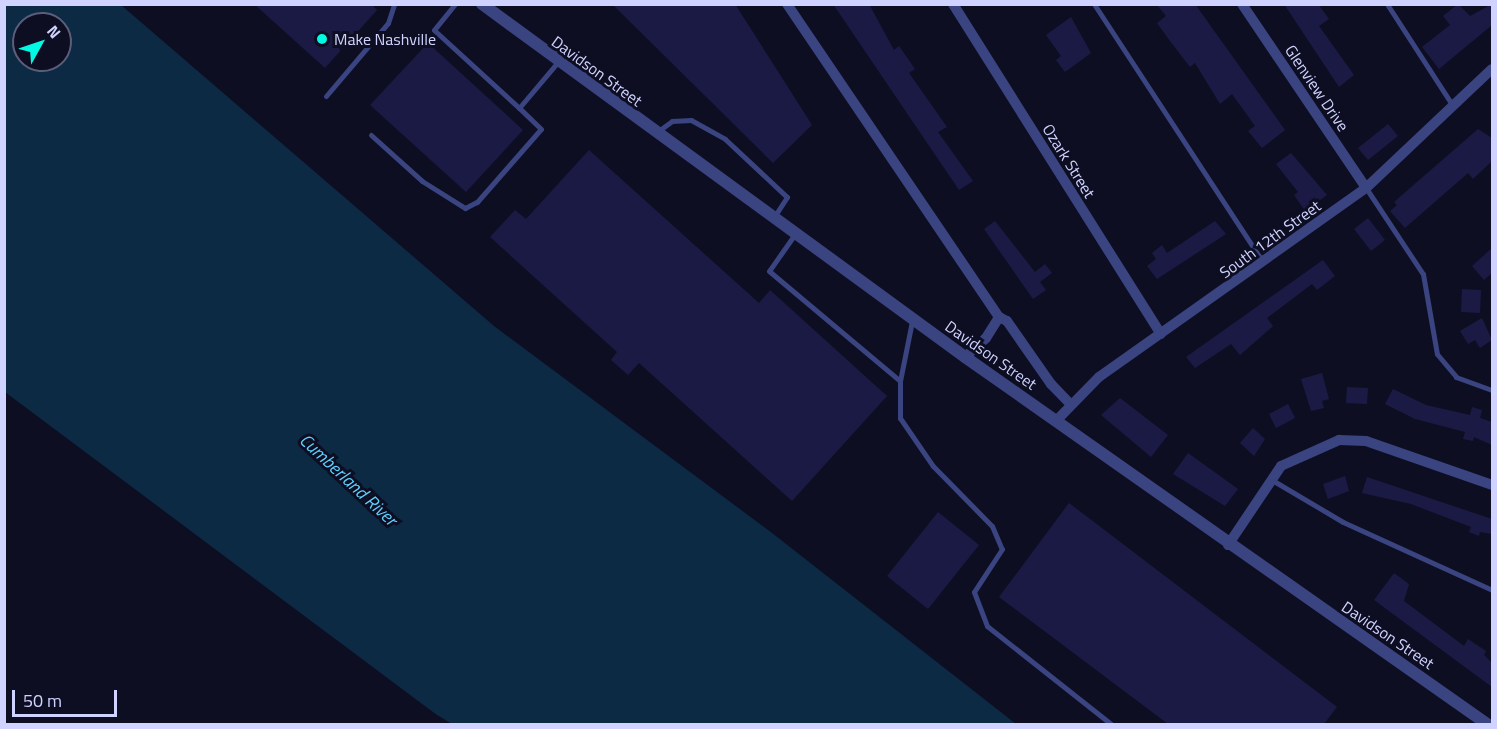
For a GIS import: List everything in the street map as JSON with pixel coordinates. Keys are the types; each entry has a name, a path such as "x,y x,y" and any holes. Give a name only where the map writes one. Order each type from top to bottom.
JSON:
{"street":[{"name":"Davidson Street","path":"482,4 557,63 912,319 1228,545 1486,724"},
{"name":"Davidson Street","path":"787,4 999,316 1007,321 1051,384 1070,404"},
{"name":"Ozark Street","path":"952,4 1161,334"},
{"name":"Glenview Drive","path":"1242,4 1366,188"},
{"name":"South 12th Street","path":"1056,421 1070,404 1099,377 1366,188 1492,69"},
{"path":"965,357 986,338 999,316"},
{"path":"1228,545 1281,466 1339,440 1366,441 1492,485"}],"lane":[{"path":"326,96 388,23 394,4"},
{"path":"371,135 422,182 465,208 477,202 541,129 435,32 455,4"},
{"path":"1094,4 1263,263"},
{"path":"1387,4 1454,106"},
{"path":"519,108 557,63"},
{"path":"655,133 672,121 691,120 725,138 787,196 773,218"},
{"path":"1366,188 1424,274 1437,354 1456,377 1492,390"},
{"path":"795,234 769,271 900,381"},
{"path":"912,319 900,381 900,418 933,466 992,525 1002,549 974,592 987,626 1112,724"},
{"path":"1272,480 1343,522 1492,590"}],"water":[{"name":"Cumberland River","path":"4,5 121,5 494,326 772,533 1016,724 452,724 5,392"}],"building":[{"name":"Make Nashville","path":"254,4 371,4 377,10 325,68"},
{"path":"612,4 735,4 812,125 773,163"},
{"path":"833,4 869,4 894,50 899,46 915,69 909,73 947,127 938,132 973,181 959,190"},
{"path":"1156,4 1195,4 1285,130 1262,148 1248,131 1255,126 1232,94 1220,104 1195,63 1190,67 1170,41 1157,23 1166,16"},
{"path":"1284,4 1318,4 1329,19 1319,26 1354,75 1339,87"},
{"path":"1458,4 1470,16 1492,4 1492,25 1439,69 1422,47 1450,25 1443,16"},
{"path":"1071,17 1091,53 1065,72 1056,60 1061,56 1046,35"},
{"path":"428,43 523,130 466,192 370,105"},
{"path":"1388,124 1398,136 1368,160 1358,148"},
{"path":"1478,129 1492,138 1492,161 1473,179 1468,173 1405,228 1390,211 1397,205 1394,202"},
{"path":"589,150 759,303 770,290 887,396 792,501 639,363 628,375 611,360 617,352 490,237 515,210 526,219"},
{"path":"1291,153 1327,195 1305,211 1294,195 1298,192 1276,164"},
{"path":"1368,218 1385,240 1371,251 1354,229"},
{"path":"995,221 1035,272 1045,264 1052,273 1040,282 1046,290 1033,299 984,229"},
{"path":"1215,221 1226,234 1157,279 1147,266 1156,259 1152,253 1162,245 1167,253"},
{"path":"1492,248 1492,273 1484,280 1472,266"},
{"path":"1323,260 1335,276 1317,290 1312,284 1267,318 1273,326 1240,355 1231,344 1195,368 1186,357"},
{"path":"1462,289 1481,290 1480,313 1461,312"},
{"path":"1482,318 1492,340 1480,348 1475,340 1468,344 1460,331"},
{"path":"1322,373 1329,399 1322,401 1324,408 1311,411 1301,379"},
{"path":"1347,387 1368,388 1367,404 1346,403"},
{"path":"1393,389 1426,405 1470,415 1472,407 1482,410 1480,418 1492,422 1492,445 1474,437 1473,441 1463,439 1465,432 1415,419 1385,404"},
{"path":"1120,398 1168,435 1151,457 1101,415"},
{"path":"1288,404 1295,418 1276,428 1269,414"},
{"path":"1253,428 1265,439 1254,456 1240,443"},
{"path":"1188,453 1238,489 1225,506 1173,474"},
{"path":"1345,476 1349,491 1328,499 1323,484"},
{"path":"1367,477 1492,519 1492,534 1480,532 1479,536 1469,532 1471,527 1411,504 1362,493"},
{"path":"1069,503 1337,707 1324,724 1168,724 999,597"},
{"path":"938,512 979,545 928,609 887,576"},
{"path":"1394,573 1409,584 1404,601 1464,646 1468,639 1486,651 1484,655 1492,663 1492,687 1374,600"}],"place":[{"name":"Make Nashville","path":"322,39"}]}
